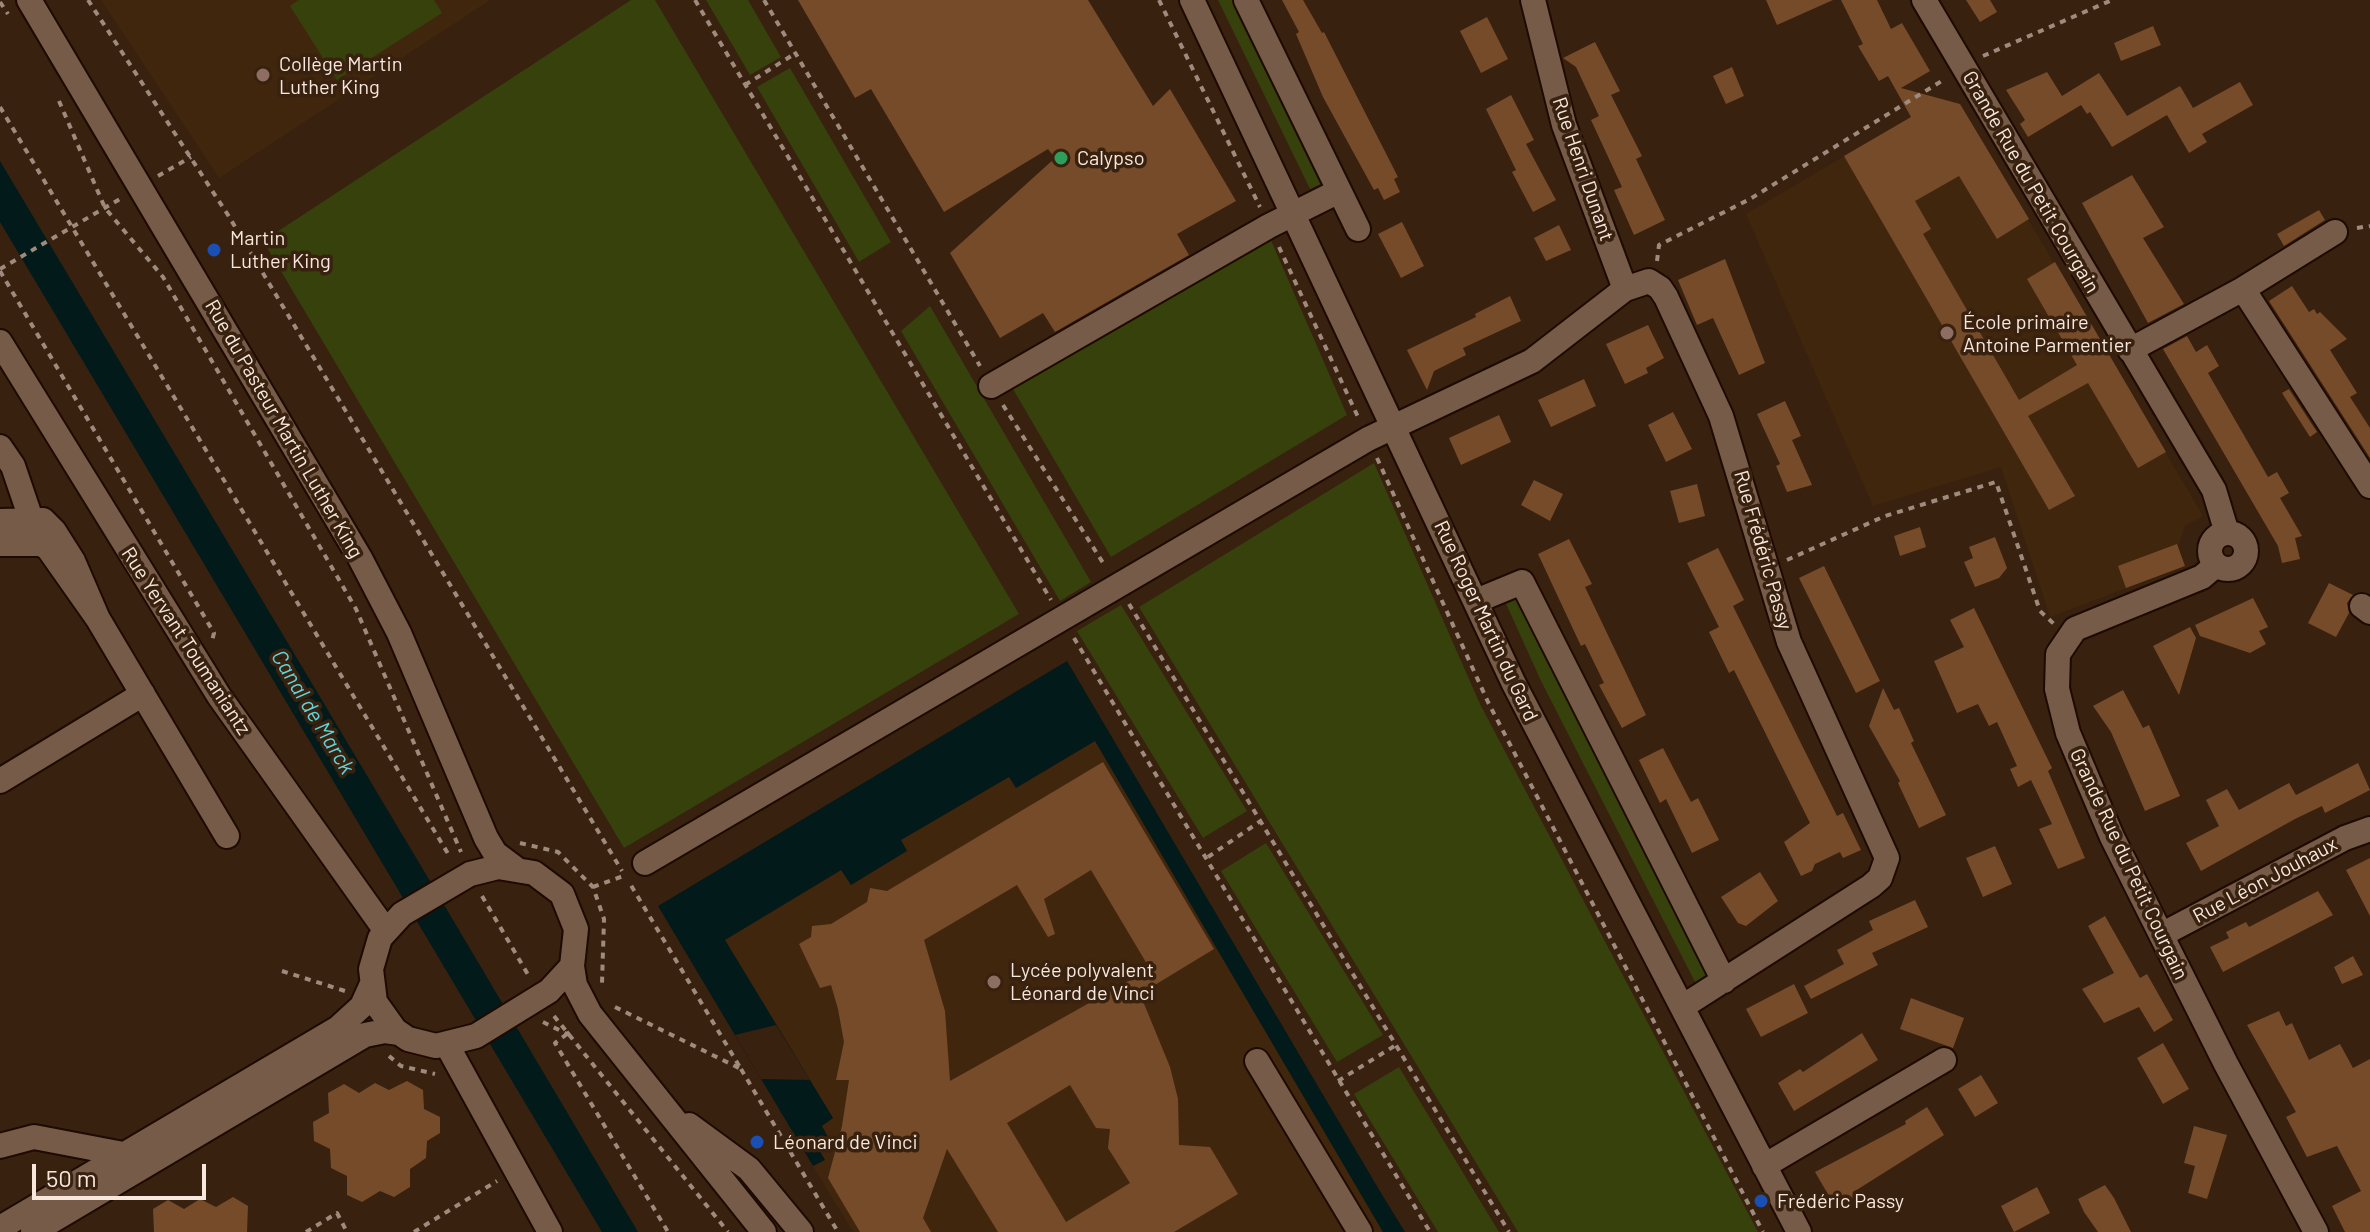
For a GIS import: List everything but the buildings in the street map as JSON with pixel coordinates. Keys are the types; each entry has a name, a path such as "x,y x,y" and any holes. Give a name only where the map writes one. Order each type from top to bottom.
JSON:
{"street":[{"name":"Rue du Pasteur Martin Luther King","path":"29,0 367,571 404,645 486,838 495,853 515,868"},
{"name":"Rue Roger Martin du Gard","path":"1192,0 1523,703 1799,1232"},
{"path":"1246,0 1358,229"},
{"name":"Rue Henri Dunant","path":"1533,0 1564,125 1625,289"},
{"name":"Grande Rue du Petit Courgain","path":"1924,0 2214,490 2227,533 2212,543 2210,555 2216,565 2202,577 2089,621 2067,636 2056,664 2064,721 2112,837 2316,1232"},
{"path":"991,386 1293,212 1339,191"},
{"path":"2130,350 2243,289 2335,232"},
{"path":"635,869 1368,439 1395,429 1532,361 1625,289 1641,281 1655,283"},
{"name":"Rue Frédéric Passy","path":"1655,283 1666,297 1729,436 1789,642 1887,858 1880,878 1871,886 1682,1007"},
{"path":"2243,289 2370,486"},
{"name":"Rue Yervant Toumaniantz","path":"0,342 195,659 394,922"},
{"path":"0,355 27,386"},
{"path":"0,447 11,487 31,519"},
{"path":"0,533 26,531 31,519"},
{"path":"0,521 43,520 73,561 98,619"},
{"path":"0,544 41,544 48,548 98,619 227,836"},
{"path":"1476,601 1522,582 1724,981"},
{"path":"0,761 139,688"},
{"path":"0,781 139,688"},
{"name":"Rue Léon Jouhaux","path":"2161,935 2345,838 2370,829"},
{"path":"0,1228 338,1028 362,1006 359,989 374,952 394,922 461,879 498,867 515,868 545,879 569,905 577,938 572,966 575,985 590,1014 764,1232"},
{"path":"33,1232 365,1035 385,1031 399,1033 424,1044 447,1045 476,1036 534,1008 559,984 572,966"},
{"path":"359,989 399,1033"},
{"path":"447,1045 550,1232"},
{"path":"1764,1166 1944,1060"},
{"path":"1257,1061 1360,1232"},
{"path":"667,1110 749,1169 801,1232"},
{"path":"0,1146 34,1137 123,1154"}],"path":[{"path":"88,0 228,215 635,869 741,1069 838,1232"},
{"path":"764,0 991,386 1262,820 1509,1232"},
{"path":"1655,283 1659,245 1750,199 1995,49 2112,0"},
{"path":"0,2 15,26"},
{"path":"745,85 796,53"},
{"path":"58,99 105,208 163,277 356,609 461,879"},
{"path":"0,107 454,863 534,1008 567,1034"},
{"path":"58,236 0,270 214,633 206,651 195,659"},
{"path":"1767,569 1885,516 1996,482 2040,611 2067,636"},
{"path":"1207,857 1262,820"},
{"path":"593,887 635,869"},
{"path":"282,971 359,989"},
{"path":"668,1232 555,1043 605,1002 741,1069"},
{"path":"534,1008 567,1034 728,1232"},
{"path":"1338,1081 1396,1045"},
{"path":"435,1073 443,1087"},
{"path":"414,1232 499,1180 491,1167"},
{"path":"306,1232 337,1213 347,1232"}],"shaded area":[{"name":"Collège Martin Luther King","path":"101,0 490,0 219,178"},
{"name":"École primaire Antoine Parmentier","path":"1942,99 1960,104 2203,516 2185,526 2178,547 2185,566 2050,617 2001,467 1873,506 1746,214"},
{"name":"Lycée polyvalent Léonard de Vinci","path":"1095,741 1383,1232 853,1232 813,1166 824,1160 817,1146 821,1126 833,1118 725,940 842,870 851,885 907,850 900,840 1009,776 1016,788"}],"green space":[{"path":"299,0 434,0 442,13 337,80 290,6"},
{"path":"631,0 655,0 1019,614 624,848 263,241"},
{"path":"706,0 748,0 781,57 750,75"},
{"path":"1218,0 1238,0 1327,181 1310,189"},
{"path":"790,68 891,242 859,262 757,87"},
{"path":"1270,238 1347,415 1111,557 1013,389"},
{"path":"930,306 1091,582 1060,601 901,331"},
{"path":"1374,463 1480,704 1758,1232 1518,1232 1139,607"},
{"path":"1518,592 1710,973 1695,982 1541,681 1503,597"},
{"path":"1121,605 1247,811 1203,838 1077,631"},
{"path":"1266,843 1383,1035 1337,1062 1221,871"},
{"path":"1399,1067 1499,1232 1438,1232 1354,1094"}],"water":[{"name":"Canal de Marck","path":"0,161 638,1232 602,1232 0,222"},
{"path":"1067,661 1405,1232 1383,1232 1095,741 1016,788 1009,777 901,840 907,851 851,885 841,870 725,940 833,1118 822,1126 829,1139 817,1146 825,1160 813,1166 658,906"}],"pier":[{"path":"776,1025 810,1080 761,1079 735,1035"}],"place":[{"name":"Collège Martin Luther King","path":"263,75"},
{"name":"Calypso","path":"1061,158"},
{"name":"Martin Luther King","path":"214,250"},
{"name":"École primaire Antoine Parmentier","path":"1947,333"},
{"name":"Lycée polyvalent Léonard de Vinci","path":"994,982"},
{"name":"Léonard de Vinci","path":"757,1142"},
{"name":"Frédéric Passy","path":"1761,1201"}]}
